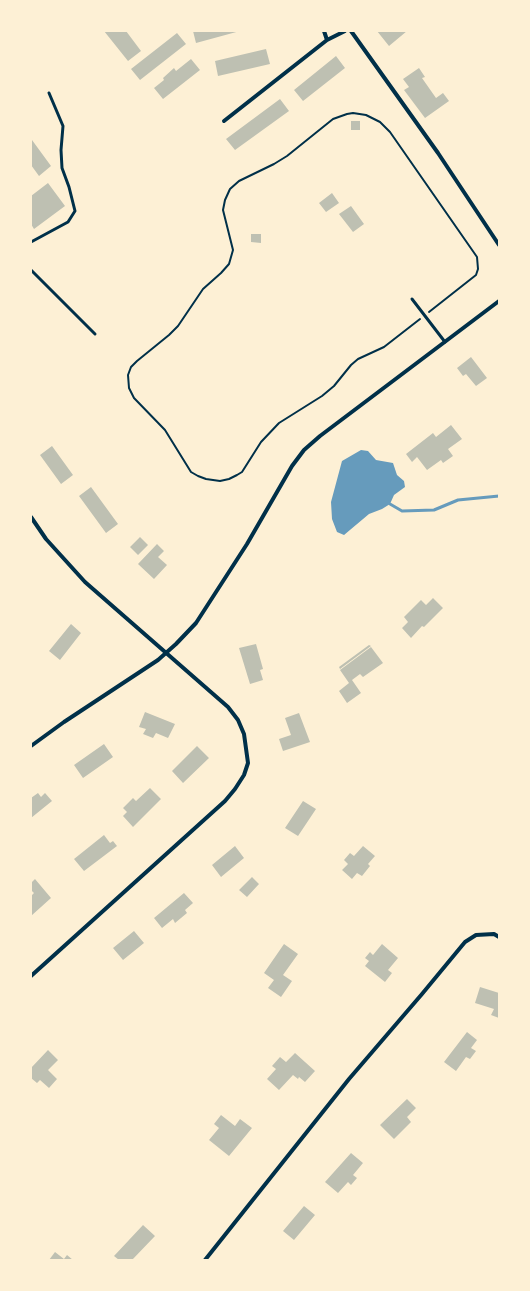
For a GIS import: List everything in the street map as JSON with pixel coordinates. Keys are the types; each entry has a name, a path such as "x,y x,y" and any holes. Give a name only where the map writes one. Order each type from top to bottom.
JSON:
{"street":[{"path":"324,31 327,40"},
{"path":"224,121 327,40 345,31"},
{"path":"351,31 438,153 499,245"},
{"path":"31,746 64,722 166,654 196,623 247,544 292,466 304,450 320,436 499,301"},
{"path":"31,517 46,539 85,582 166,654 198,679 228,707 238,720 244,734 248,763 244,775 225,801 31,976"},
{"path":"205,1260 349,1079 465,942 476,935 494,934 499,937"}],"lane":[{"path":"31,242 68,222 75,211 70,187 62,168 61,150 63,126 49,93"},
{"path":"31,270 95,334"},
{"path":"412,299 445,342"}],"path":[{"path":"420,319 384,347 358,359 326,394 279,423 264,438 242,472 229,479 212,481 192,472 166,430 134,398 129,388 128,375 131,367 178,326 203,289 222,273 229,264 233,250 223,210 225,200 230,190 239,181 287,156 333,119 347,114 353,113 366,115 380,122 390,132 477,257 478,269 476,275 430,311"}],"water":[{"path":"361,450 368,451 376,460 393,463 397,475 404,481 405,487 394,495 390,504 369,514 344,535 337,532 332,519 331,502 342,461"}],"building":[{"path":"104,31 126,31 141,51 128,61"},
{"path":"193,31 240,31 196,43"},
{"path":"377,31 407,31 389,46"},
{"path":"177,33 186,44 140,80 131,69"},
{"path":"266,49 270,64 218,76 215,61"},
{"path":"336,56 345,68 303,101 294,90"},
{"path":"191,59 200,70 163,99 154,88 164,80 163,78 174,68 176,71"},
{"path":"419,68 425,77 422,78 436,98 443,93 449,101 425,118 404,90 409,87 403,79"},
{"path":"280,99 289,111 235,150 226,139"},
{"path":"351,121 360,121 360,130 351,130"},
{"path":"32,140 51,166 39,176 31,165"},
{"path":"48,183 65,206 34,229 31,224 31,196"},
{"path":"332,193 339,203 326,212 319,203"},
{"path":"351,206 364,224 353,232 339,214"},
{"path":"251,234 261,234 261,243 251,242"},
{"path":"471,357 487,378 476,386 466,374 463,376 457,368"},
{"path":"451,425 462,439 448,449 453,456 443,463 441,460 427,470 417,457 412,462 406,454 433,433 436,437"},
{"path":"52,446 73,475 61,484 40,455"},
{"path":"91,487 118,524 106,533 79,496"},
{"path":"140,537 148,545 138,555 130,547"},
{"path":"157,544 164,551 158,557 167,565 154,579 138,564"},
{"path":"433,598 443,608 424,627 422,626 411,638 402,628 408,622 404,617 421,600 426,605"},
{"path":"71,624 81,633 60,660 49,651"},
{"path":"256,644 263,669 260,670 263,680 250,684 239,648"},
{"path":"369,645 371,646 340,669 339,667"},
{"path":"371,647 383,663 363,677 360,674 352,680 361,693 347,703 339,691 349,683 340,670"},
{"path":"145,712 175,724 168,738 156,733 153,738 143,734 146,729 139,727"},
{"path":"299,713 310,742 283,751 279,739 291,735 285,718"},
{"path":"104,744 113,757 83,778 74,765"},
{"path":"197,746 209,758 183,783 172,771"},
{"path":"150,788 161,799 133,827 123,816 127,812 123,808 133,798 136,801"},
{"path":"38,793 41,797 45,793 52,801 31,818 31,798"},
{"path":"303,801 316,809 298,836 285,828"},
{"path":"104,835 110,843 113,841 117,846 84,871 74,859"},
{"path":"235,846 244,858 221,877 212,865"},
{"path":"363,846 375,856 368,864 370,866 362,876 357,873 352,879 342,870 348,864 344,860 350,853 354,856"},
{"path":"252,877 259,884 247,897 239,890"},
{"path":"35,879 51,898 31,916 31,896 34,893 31,890 31,883"},
{"path":"184,893 193,903 185,910 187,913 175,923 173,919 162,928 154,918"},
{"path":"134,931 144,943 123,960 113,948"},
{"path":"284,944 298,954 283,975 292,981 281,997 268,988 274,980 264,973"},
{"path":"382,944 398,958 388,970 392,973 385,982 365,966 369,961 365,958 370,952 373,955"},
{"path":"480,987 499,993 499,1018 491,1015 494,1009 475,1003"},
{"path":"467,1032 477,1040 471,1048 476,1051 470,1059 466,1057 456,1071 444,1062"},
{"path":"48,1050 58,1060 48,1070 57,1079 49,1088 40,1080 37,1083 31,1078 31,1068"},
{"path":"295,1053 315,1071 305,1082 299,1077 298,1079 293,1075 279,1090 267,1079 276,1069 272,1066 280,1057 286,1062"},
{"path":"407,1099 416,1108 407,1117 411,1122 394,1139 380,1125"},
{"path":"221,1115 235,1126 240,1119 252,1128 229,1156 209,1140 219,1128 214,1124"},
{"path":"351,1153 363,1163 353,1175 357,1178 351,1185 348,1182 338,1193 325,1182"},
{"path":"304,1206 315,1215 294,1240 283,1231"},
{"path":"143,1225 155,1236 132,1260 119,1260 114,1256"},
{"path":"55,1252 64,1259 67,1255 73,1260 49,1260"}],"waterway":[{"path":"390,504 402,511 434,510 458,500 499,496"}]}
